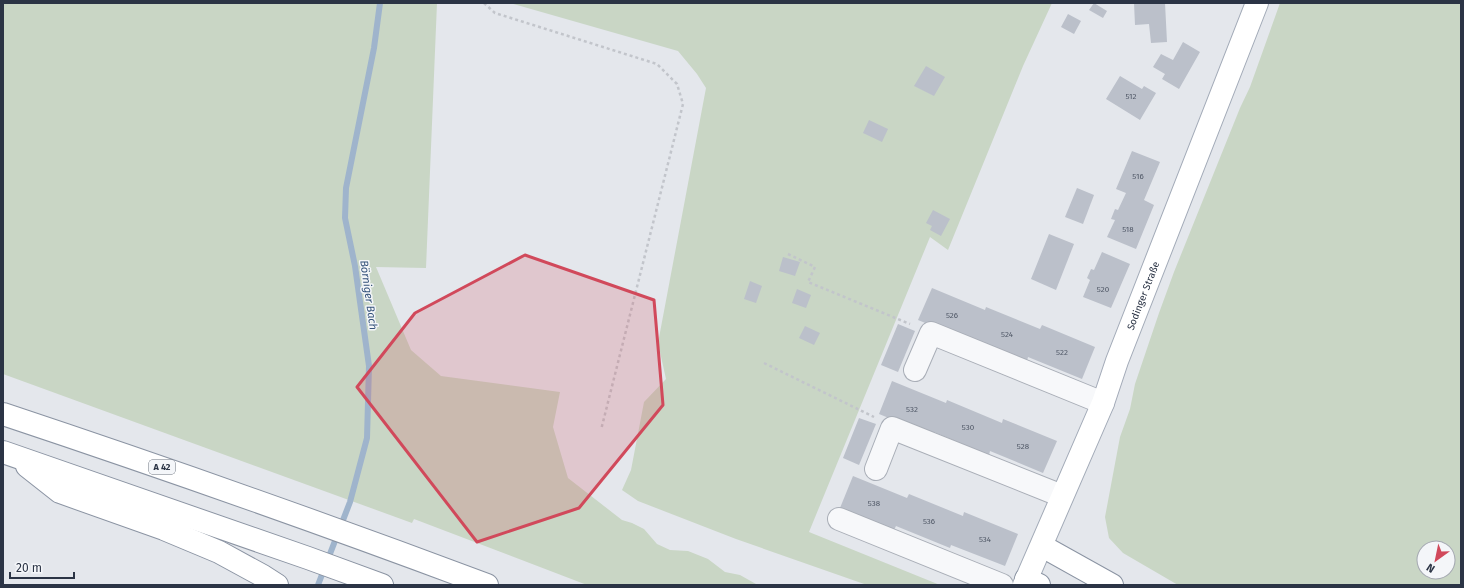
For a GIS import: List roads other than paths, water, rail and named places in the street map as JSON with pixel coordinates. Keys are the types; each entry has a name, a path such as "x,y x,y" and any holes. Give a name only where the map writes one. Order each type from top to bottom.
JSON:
{"main road":[{"name":"Sodinger Straße","path":"1030,583 1042,546 1062,496 1103,403 1117,360 1257,3"},
{"name":"A 42","path":"3,414 178,472 363,538 487,585"},
{"path":"9,454 382,585"},
{"path":"9,454 60,492 164,529 219,552 264,576 277,585"},
{"path":"1042,546 1112,585"}],"lane":[{"path":"915,370 931,333 1103,403"},
{"path":"876,469 892,428 1062,496"},
{"path":"839,519 1002,585"}],"waterway":[{"name":"Börniger Bach","path":"318,585 350,502 367,438 369,366 355,266 345,218 346,188 374,48 380,3"}]}
